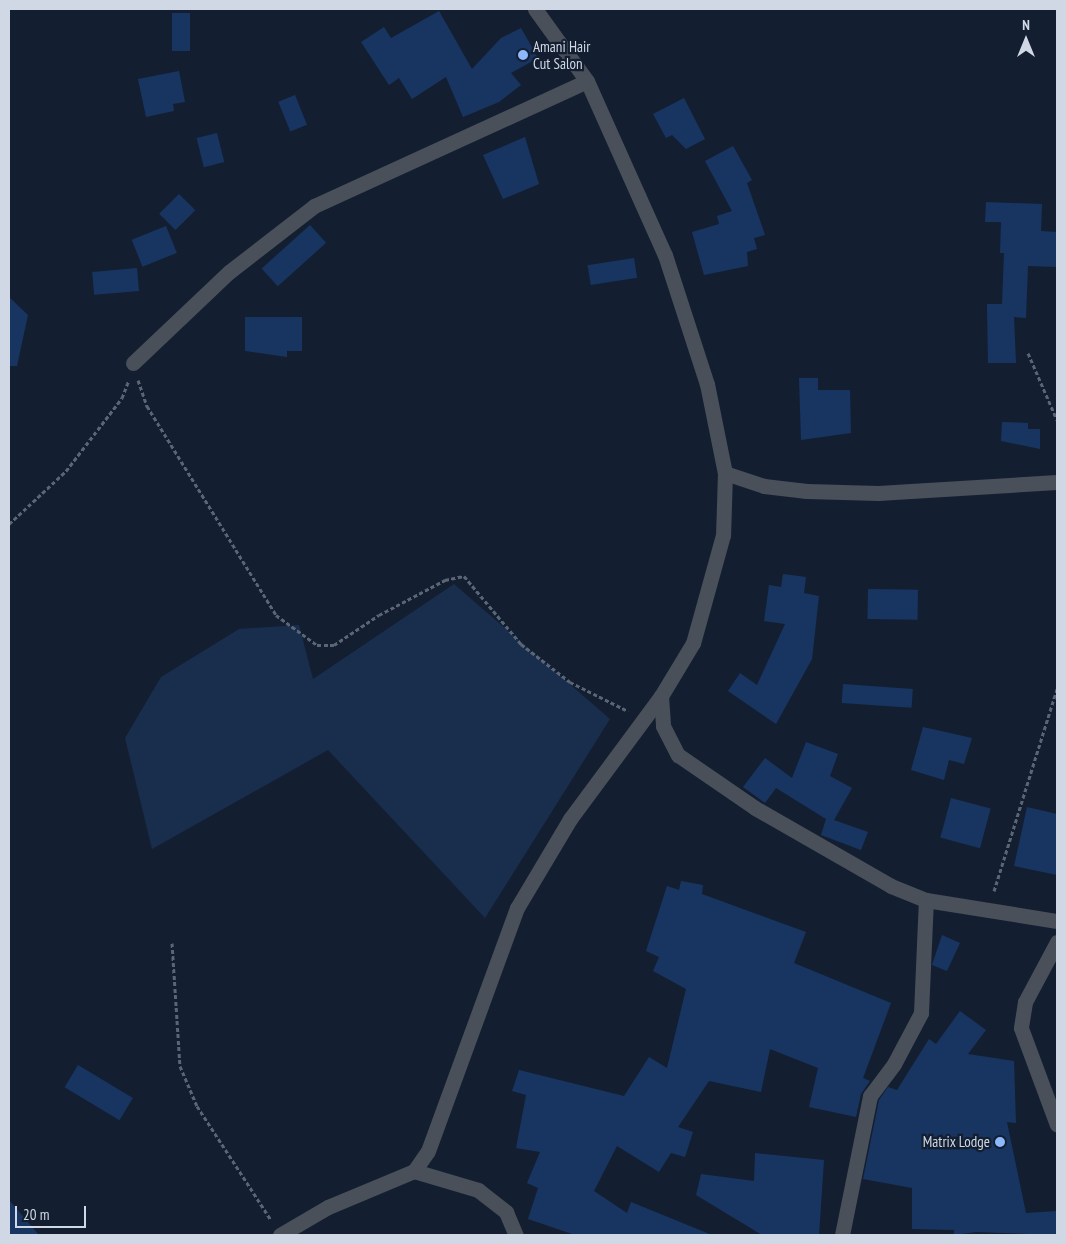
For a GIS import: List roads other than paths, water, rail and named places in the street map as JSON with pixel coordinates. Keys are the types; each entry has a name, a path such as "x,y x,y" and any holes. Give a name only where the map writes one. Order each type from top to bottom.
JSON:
{"street":[{"path":"280,1235 328,1207 414,1171 428,1151 517,908 570,819 661,696 693,643 723,535 725,473 708,384 686,310 587,81 536,9"},
{"path":"133,362 229,272 314,206 587,81"},
{"path":"725,473 764,486 807,492 878,493 1057,482"},
{"path":"661,696 662,726 678,755 708,778 891,886 926,900 1057,922"},
{"path":"842,1235 870,1096 894,1064 921,1013 926,900"},
{"path":"1057,942 1025,1002 1021,1028 1057,1125"},
{"path":"414,1171 478,1190 506,1212 516,1235"}],"place":[{"name":"Amani Hair Cut Salon","path":"523,55"},
{"name":"Matrix Lodge","path":"1000,1142"}]}
